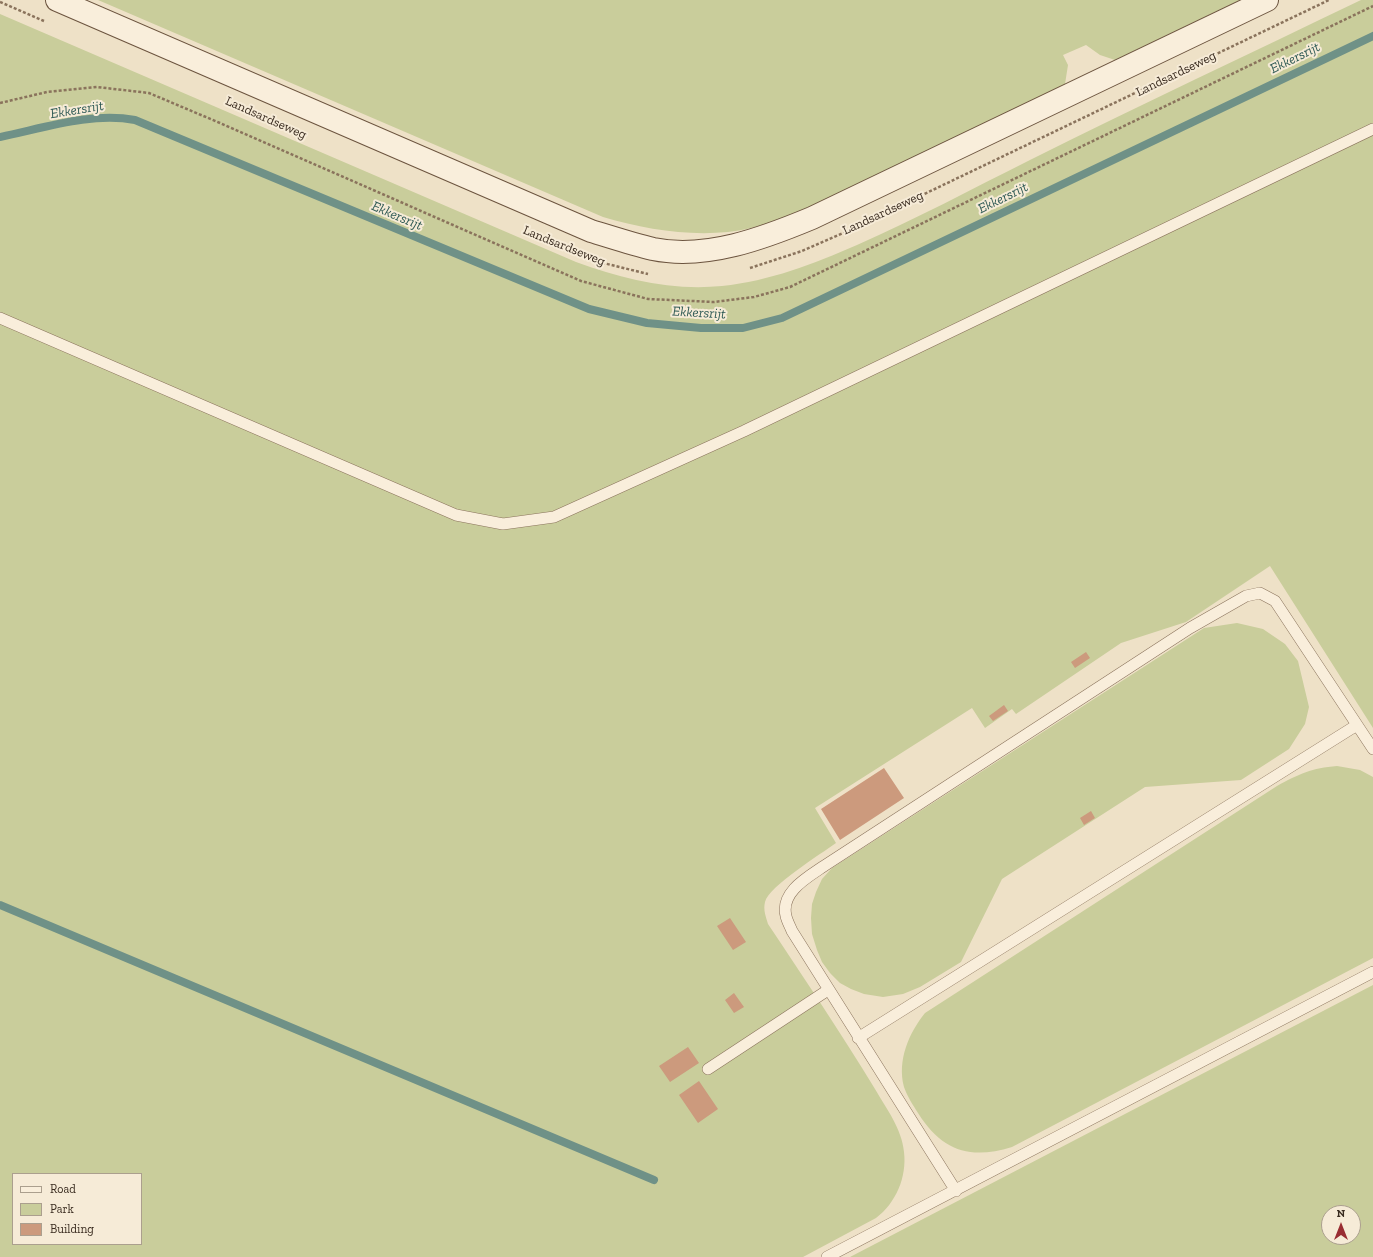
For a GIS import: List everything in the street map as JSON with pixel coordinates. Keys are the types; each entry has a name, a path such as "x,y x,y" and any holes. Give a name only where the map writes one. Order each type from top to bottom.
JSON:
{"street":[{"name":"Landsardseweg","path":"57,0 591,231 654,249 694,251 739,244 774,234 812,218 1267,0"}],"lane":[{"path":"0,318 456,515 503,524 554,517 737,435 1373,129"},
{"path":"956,1191 858,1038 792,931 786,915 786,904 798,885 824,866 1190,628 1246,596 1260,593 1275,601 1373,749"},
{"path":"858,1038 1357,725"},
{"path":"827,1257 1373,972"},
{"path":"708,1069 828,990"}],"path":[{"name":"Landsardseweg","path":"742,269 757,267 802,251 843,233 1330,0"},
{"path":"0,2 50,24"},
{"path":"0,103 47,92 97,87 149,93 220,122 581,281 648,299 714,302 754,297 790,286 1373,6"},
{"name":"Landsardseweg","path":"573,252 595,261 645,274 653,274"}],"green space":[{"path":"98,0 1240,0 1115,60 1100,55 1086,45 1063,55 1068,65 1065,84 827,200 767,224 728,232 696,233 649,228 603,217"},
{"path":"1361,0 1373,0 1373,728 1270,566 1186,622 1121,643 1016,714 1012,709 985,728 972,708 815,808 836,843 785,879 769,895 765,902 765,913 768,924 862,1068 897,1127 903,1143 904,1171 899,1189 889,1205 876,1218 803,1257 0,1257 0,14 576,262 611,274 648,282 684,287 740,284 791,271 824,259 879,235 1113,119"},
{"path":"1237,623 1263,629 1285,644 1298,661 1309,707 1305,724 1289,749 1241,780 1145,787 1002,879 961,962 920,987 903,994 883,997 864,994 851,989 840,983 830,973 822,962 817,950 812,934 811,918 812,904 816,892 822,879 832,868 1204,628"},
{"path":"1337,766 1360,770 1373,777 1373,958 1012,1147 983,1153 970,1152 947,1144 927,1126 908,1097 902,1077 903,1057 909,1038 925,1013 1277,786 1306,772 1320,768"},
{"path":"1373,985 1373,1257 850,1257"}],"building":[{"path":"1086,652 1090,658 1075,668 1071,662"},
{"path":"1004,705 1008,711 993,721 989,716"},
{"path":"884,768 904,798 840,840 821,809"},
{"path":"1091,811 1095,818 1084,825 1080,818"},
{"path":"730,918 746,942 733,950 717,926"},
{"path":"734,993 744,1007 734,1013 725,1000"},
{"path":"688,1047 699,1063 670,1082 659,1066"},
{"path":"699,1081 718,1109 698,1123 679,1095"}],"waterway":[{"name":"Ekkersrijt","path":"0,137 85,119 118,118 135,120 589,309 647,323 701,328 743,328 782,318 1373,36"},
{"path":"0,905 654,1180"}]}
